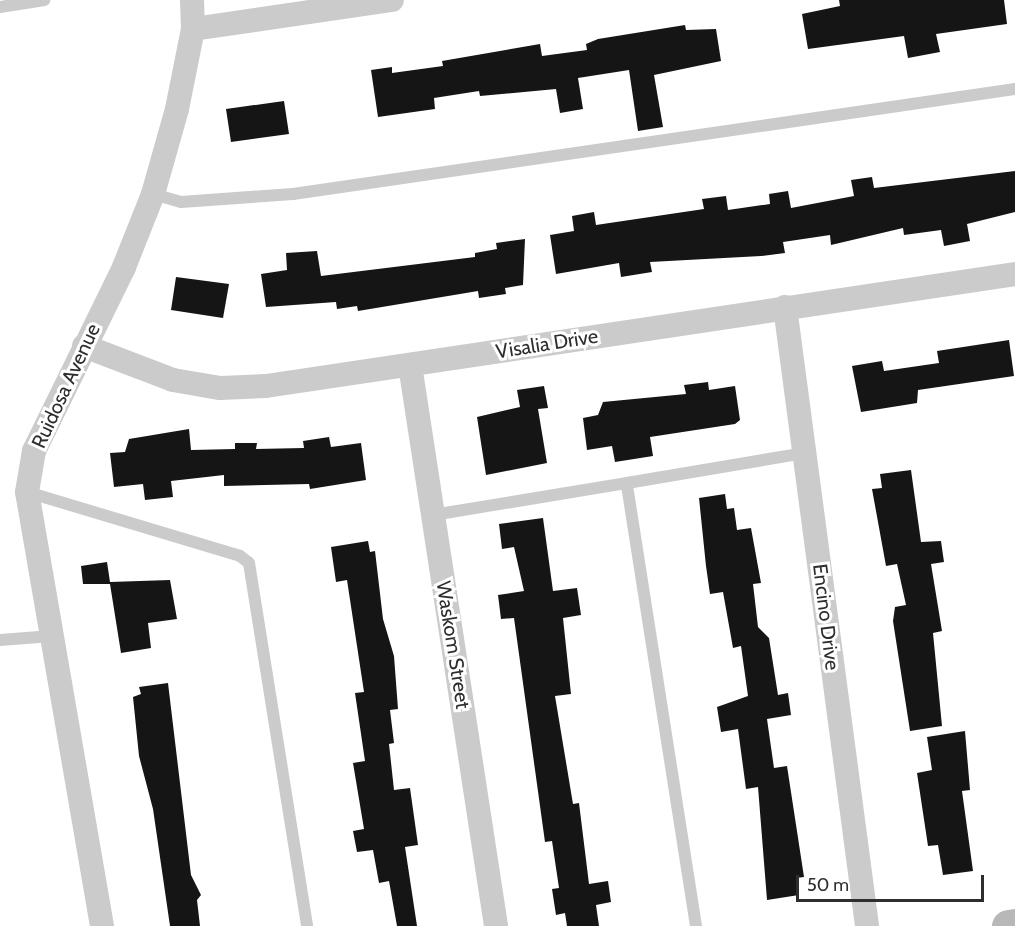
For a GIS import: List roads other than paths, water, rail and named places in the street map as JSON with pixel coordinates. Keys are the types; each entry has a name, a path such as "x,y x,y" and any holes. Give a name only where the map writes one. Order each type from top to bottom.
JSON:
{"main road":[{"path":"1008,926 1015,925"}],"street":[{"name":"Ruidosa Avenue","path":"102,926 27,492 34,451 153,194 193,29 192,0"},
{"path":"193,29 392,0"},
{"name":"Visalia Drive","path":"84,346 173,380 220,388 410,365 1015,274"},
{"name":"Encino Drive","path":"785,307 867,926"},
{"name":"Waskom Street","path":"410,365 496,926"}],"lane":[{"path":"0,7 44,0"},
{"path":"153,194 181,202 293,194 1015,89"},
{"path":"433,515 805,453"},
{"path":"627,483 696,926"},
{"path":"27,492 240,556 249,563 308,926"},
{"path":"0,640 52,636"}]}
